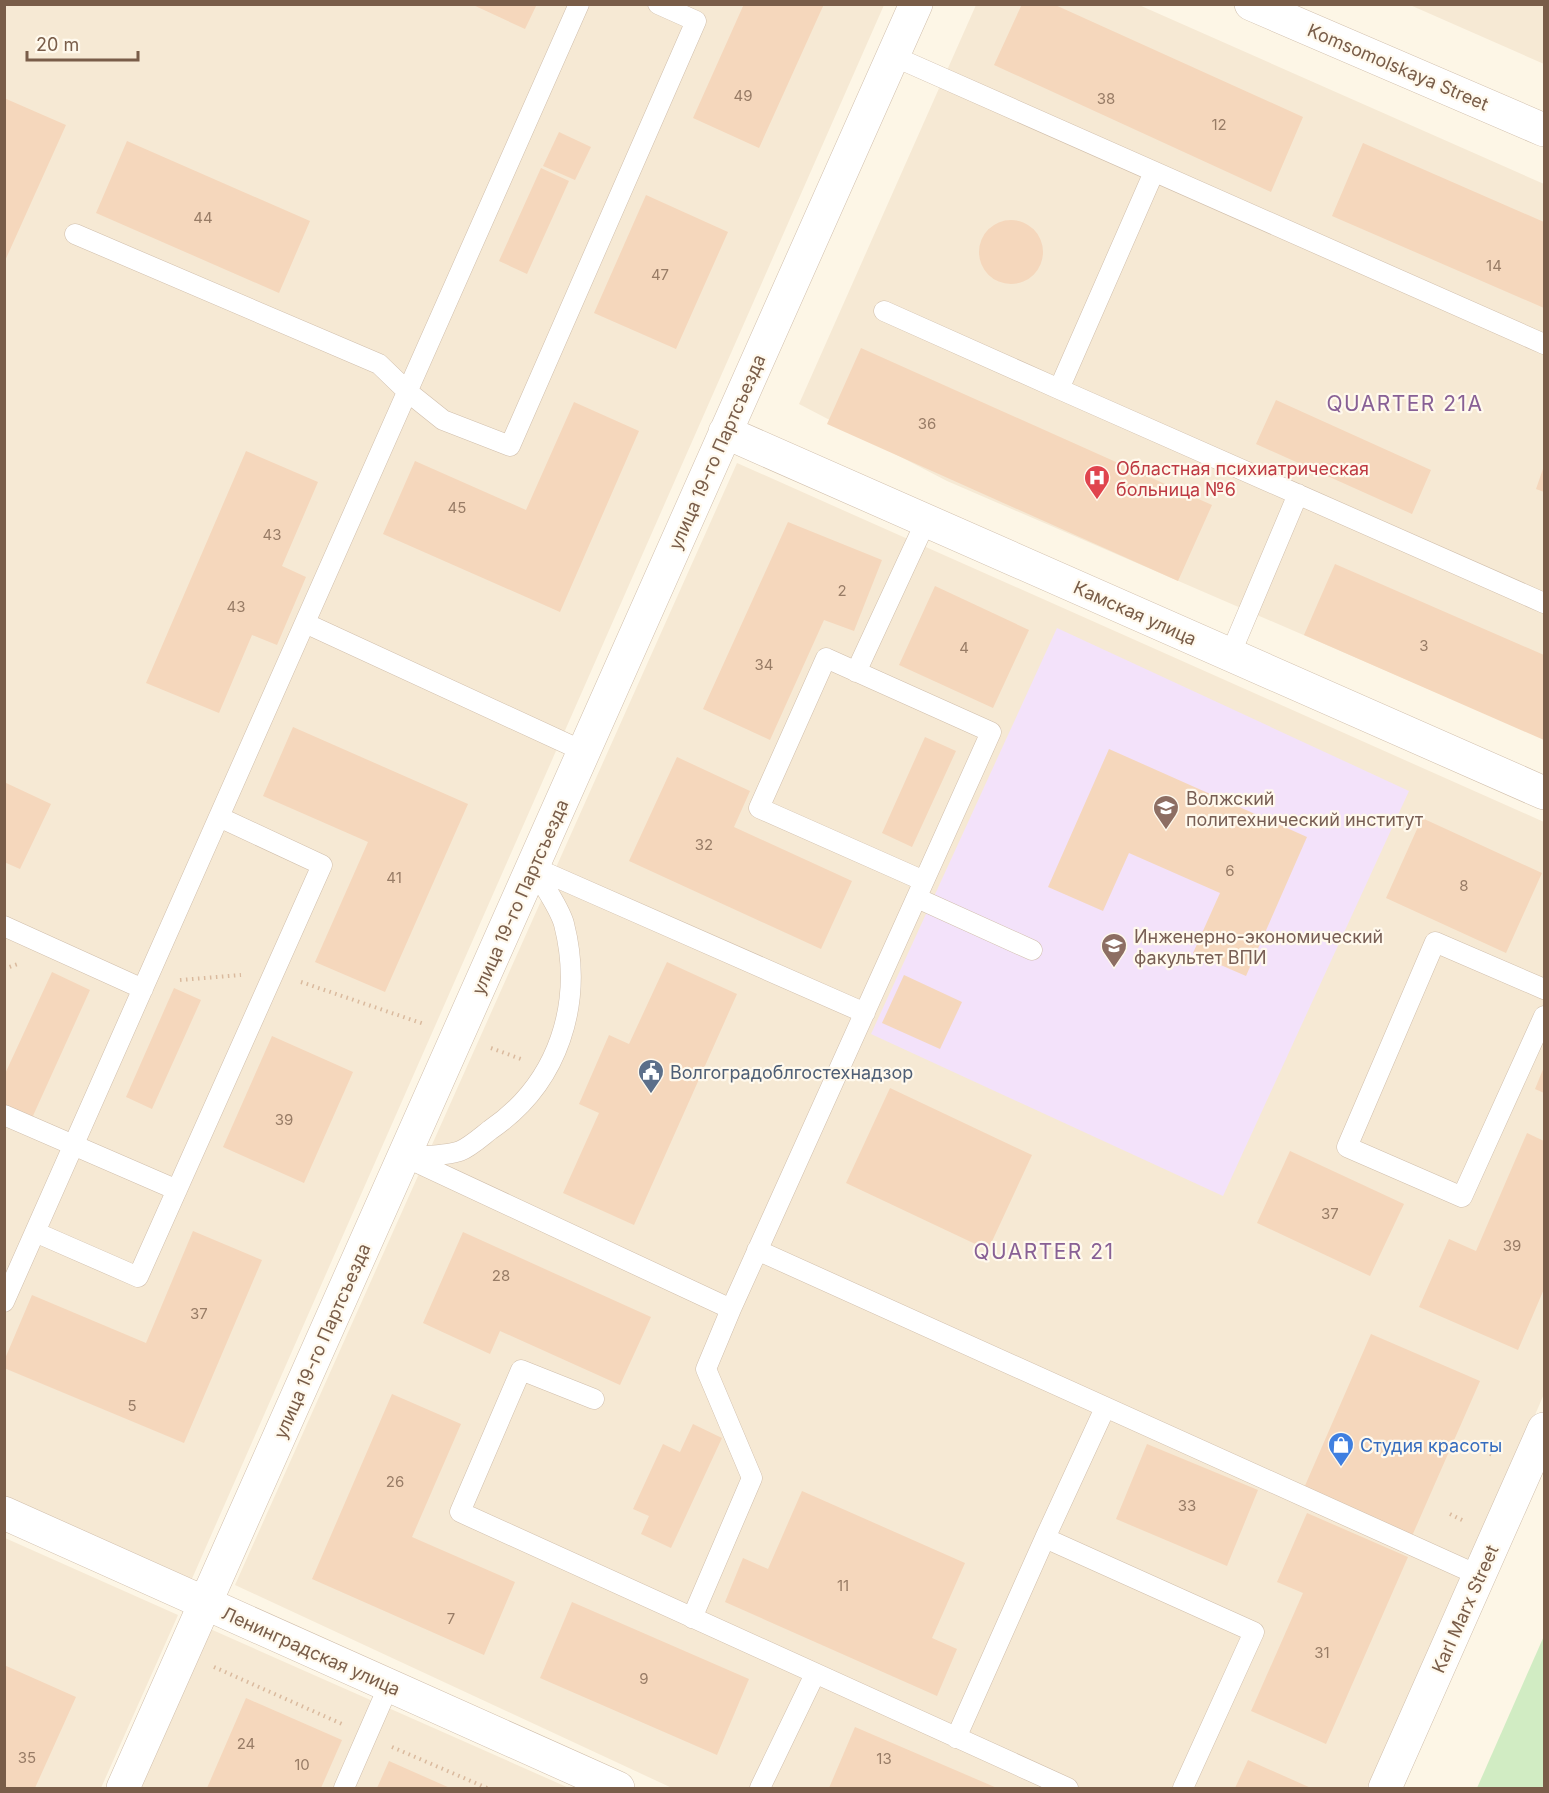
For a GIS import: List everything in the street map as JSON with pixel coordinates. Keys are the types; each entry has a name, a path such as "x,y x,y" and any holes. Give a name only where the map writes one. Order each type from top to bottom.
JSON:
{"street":[{"name":"улица 19-го Партсъезда","path":"123,1788 916,4"},
{"name":"Komsomolskaya Street","path":"1251,4 1545,130"},
{"name":"Камская улица","path":"725,432 1545,793"},
{"name":"Karl Marx Street","path":"1385,1788 1545,1429"},
{"name":"Ленинградская улица","path":"4,1513 618,1788"}],"lane":[{"path":"4,1302 579,4"},
{"path":"75,234 379,364 442,420 510,446 696,21 658,4"},
{"path":"893,56 1545,344"},
{"path":"1059,389 1154,172"},
{"path":"884,311 1545,603"},
{"path":"1230,655 1298,494"},
{"path":"856,672 926,521"},
{"path":"305,623 585,752"},
{"path":"692,1618 752,1478 706,1369 730,1309 921,890 991,732 826,658 759,808 921,890 1032,950"},
{"path":"35,1232 138,1277 322,865 219,817"},
{"path":"533,867 865,1013"},
{"path":"405,1158 460,1151 501,1123 537,1087 557,1050 570,1009 571,963 563,921 533,867"},
{"path":"4,926 143,988"},
{"path":"1542,982 1435,942 1347,1147 1462,1197 1545,1016"},
{"path":"4,1115 177,1190"},
{"path":"405,1158 730,1309"},
{"path":"757,1251 1479,1576"},
{"path":"594,1399 521,1370 460,1512 1068,1788"},
{"path":"956,1738 1105,1408"},
{"path":"1045,1538 1254,1632 1184,1788"},
{"path":"760,1788 815,1674"},
{"path":"344,1788 389,1685"}],"path":[{"path":"484,1045 547,1069"},
{"path":"209,1664 487,1788"}],"shaded area":[{"path":"5,5 884,5 191,1581 5,1499"},
{"path":"976,5 1139,5 1544,184 1544,739 947,481 799,404"},
{"path":"1410,5 1544,5 1544,64"},
{"path":"737,463 1544,822 1544,1394 1480,1543 1367,1788 672,1788 235,1585"},
{"name":"Инженерно-экономический факультет ВПИ","path":"1057,628 1409,791 1223,1196 871,1034"},
{"path":"5,1538 178,1615 101,1788 5,1788"},
{"path":"208,1628 569,1788 137,1788"}],"green space":[{"path":"1544,1636 1544,1788 1477,1788"}],"building":[{"path":"471,4 537,4 525,29"},
{"path":"744,4 824,4 759,148 693,118"},
{"path":"1022,4 1053,4 1303,117 1271,192 994,65"},
{"path":"4,98 66,125 4,263"},
{"path":"559,132 591,147 575,180 543,166"},
{"path":"127,141 310,221 279,293 96,213"},
{"path":"1363,143 1544,222 1544,308 1332,216"},
{"path":"541,168 569,181 527,274 499,261"},
{"path":"646,195 728,232 676,349 594,313"},
{"path":"1011,220 1023,222 1034,229 1041,240 1043,252 1041,264 1034,275 1023,282 1011,284 999,282 988,275 981,264 979,252 981,240 988,229 999,222"},
{"path":"861,348 1212,505 1178,581 827,424"},
{"path":"1276,400 1431,470 1412,514 1256,444"},
{"path":"574,402 639,431 560,612 383,534 415,461 526,510"},
{"path":"246,451 318,482 282,566 306,577 277,645 252,635 219,713 146,683"},
{"path":"1544,466 1544,492 1536,489"},
{"path":"788,522 882,560 854,631 824,620 770,740 703,709"},
{"path":"1335,564 1544,655 1544,740 1304,635"},
{"path":"935,586 1029,630 993,708 899,665"},
{"path":"293,727 468,804 385,992 315,962 368,842 263,796"},
{"path":"925,737 956,751 912,847 882,833"},
{"path":"1109,749 1307,837 1246,976 1193,953 1220,893 1129,853 1103,911 1048,887"},
{"path":"677,757 750,791 734,827 852,881 821,949 629,861"},
{"path":"4,782 51,804 20,869 4,862"},
{"path":"1422,818 1542,873 1506,953 1386,898"},
{"path":"667,962 737,994 634,1225 563,1193 599,1113 579,1104 609,1035 629,1044"},
{"path":"52,972 90,990 32,1118 4,1105 4,1076"},
{"path":"904,975 962,1002 940,1049 882,1023"},
{"path":"174,988 201,1000 152,1109 126,1097"},
{"path":"272,1036 353,1072 304,1183 223,1147"},
{"path":"1544,1067 1544,1093 1535,1089"},
{"path":"890,1088 1032,1155 988,1250 846,1183"},
{"path":"1527,1133 1544,1141 1544,1289 1518,1350 1419,1307 1449,1239 1476,1251"},
{"path":"1290,1151 1404,1204 1370,1276 1257,1223"},
{"path":"193,1231 262,1260 184,1443 4,1368 4,1361 32,1295 146,1343"},
{"path":"463,1232 651,1317 620,1385 500,1331 490,1354 423,1323"},
{"path":"1371,1334 1480,1381 1412,1536 1304,1488"},
{"path":"392,1394 461,1424 412,1537 515,1582 484,1655 312,1579"},
{"path":"693,1424 722,1438 671,1548 641,1534 649,1516 633,1509 663,1444 680,1452"},
{"path":"1147,1444 1258,1490 1227,1566 1116,1519"},
{"path":"802,1491 965,1563 932,1638 957,1649 937,1696 725,1602 743,1558 768,1569"},
{"path":"1307,1513 1408,1557 1326,1744 1251,1711 1303,1593 1277,1582"},
{"path":"572,1602 749,1679 717,1755 540,1678"},
{"path":"4,1665 76,1697 35,1788 4,1788"},
{"path":"246,1698 342,1740 321,1788 207,1788"},
{"path":"855,1727 997,1788 829,1788"},
{"path":"1248,1760 1311,1788 1235,1788"},
{"path":"389,1761 450,1788 377,1788"}],"place":[{"name":"Областная психиатрическая больница №6","path":"1097,501"},
{"name":"Волжский политехнический институт","path":"1166,831"},
{"name":"Инженерно-экономический факультет ВПИ","path":"1114,969"},
{"name":"Волгоградоблгостехнадзор","path":"651,1095"},
{"name":"Студия красоты","path":"1341,1468"}],"district":[{"name":"QUARTER 21A","path":"1405,403"},
{"name":"QUARTER 21","path":"1044,1251"}]}
